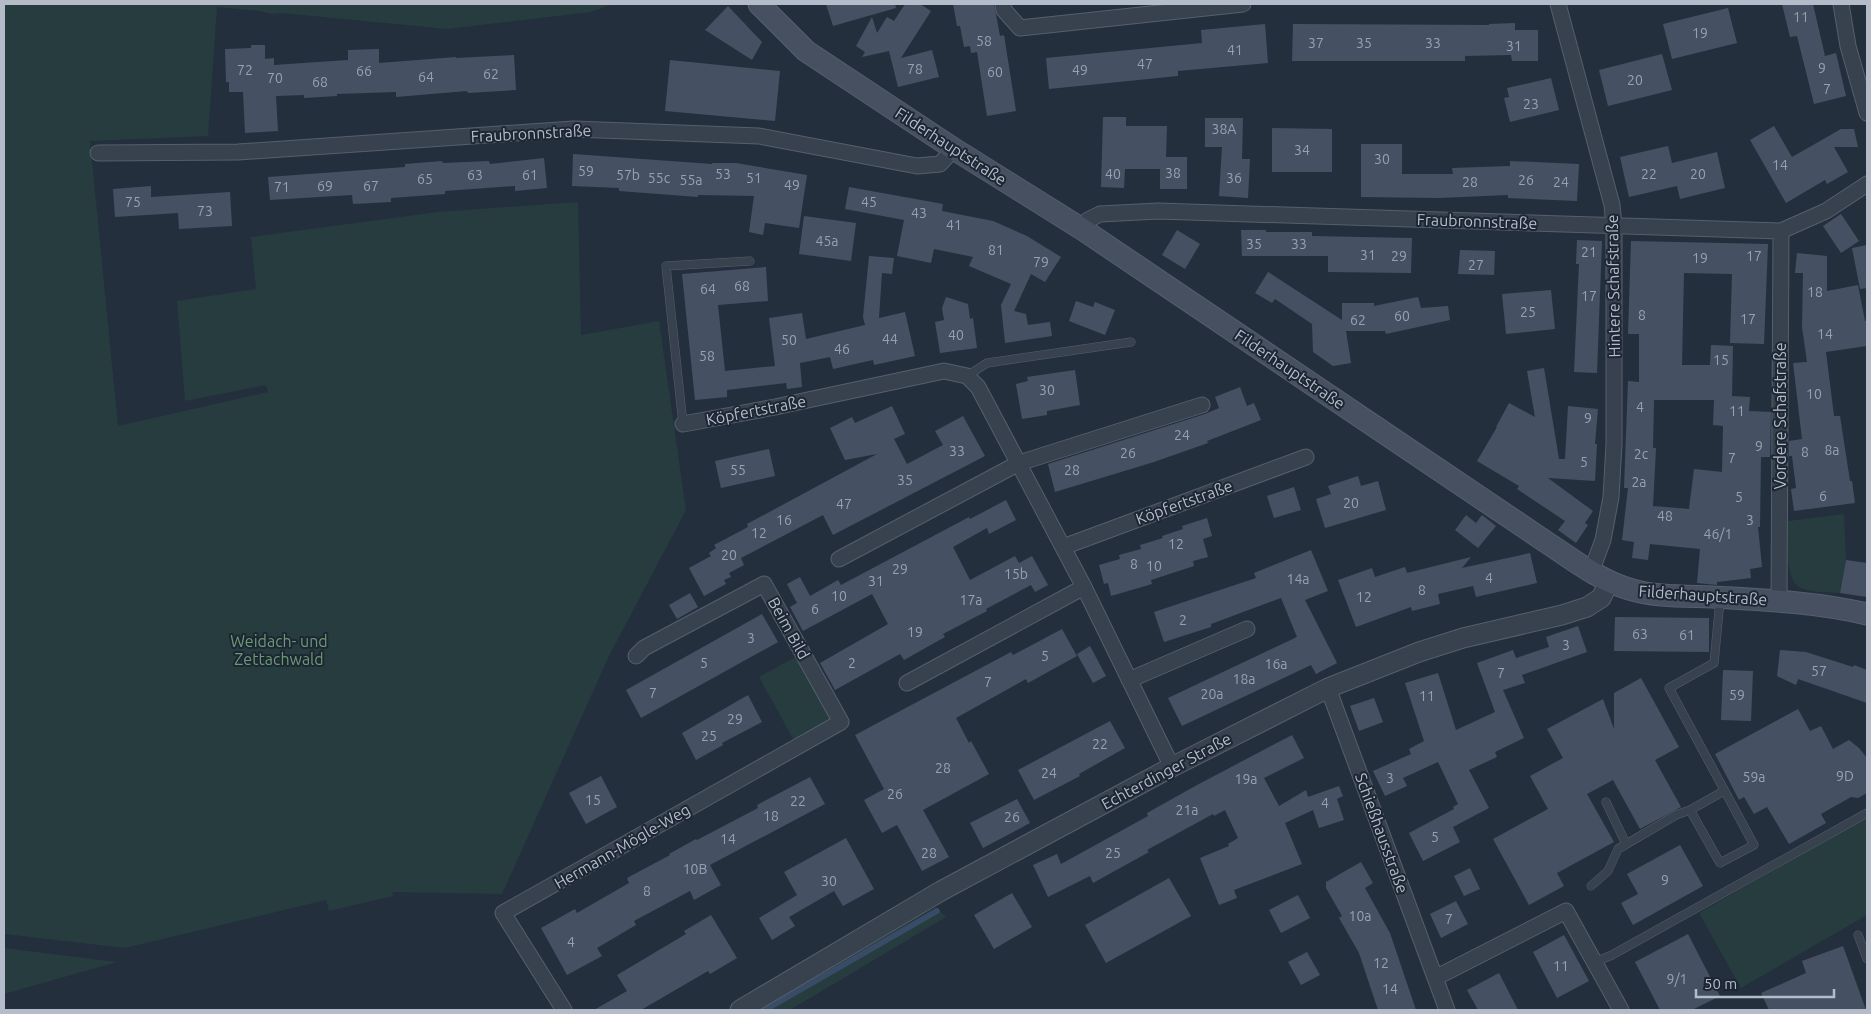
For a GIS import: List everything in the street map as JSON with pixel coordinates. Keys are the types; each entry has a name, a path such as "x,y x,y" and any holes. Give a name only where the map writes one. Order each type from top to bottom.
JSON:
{"main road":[{"name":"Filderhauptstraße","path":"759,4 806,51 954,149 1082,229 1591,572 1609,582 1630,590 1653,594 1779,601 1834,607 1867,614"}],"street":[{"path":"1003,4 1004,10 1020,28 1243,4"},
{"name":"Hintere Schafstraße","path":"1558,4 1612,205 1614,226 1614,444 1611,497 1603,540 1591,572"},
{"path":"1841,4 1848,46 1867,113"},
{"name":"Fraubronnstraße","path":"98,153 238,152 574,128 759,136 917,166 940,164 954,149"},
{"name":"Fraubronnstraße","path":"1082,229 1088,220 1100,214 1158,211 1781,231 1826,211 1867,184"},
{"name":"Vordere Schafstraße","path":"1779,601 1781,231"},
{"name":"Köpfertstraße","path":"683,424 775,407 944,370 966,376"},
{"path":"966,376 978,387 1019,463 1084,587 1172,767"},
{"path":"839,559 1019,463 1202,405"},
{"name":"Köpfertstraße","path":"1063,547 1306,457"},
{"name":"Echterdinger Straße","path":"740,1010 941,891 1172,767 1328,688 1419,652 1463,638 1562,615 1587,607 1601,598 1609,582"},
{"name":"Beim Bild","path":"636,656 644,648 764,584 841,722"},
{"path":"907,684 1084,587"},
{"path":"1129,680 1248,629"},
{"name":"Schießhausstraße","path":"1328,688 1447,1010"},
{"name":"Hermann-Mögle-Weg","path":"564,1010 503,914 841,722"},
{"path":"1435,978 1566,911 1621,1010"}],"lane":[{"name":"Köpfertstraße","path":"683,424 666,266 750,261"},
{"path":"966,376 987,363 1131,342"},
{"path":"1690,810 1720,863 1754,845 1669,688 1714,663 1720,598"},
{"path":"1591,886 1608,872 1618,850 1626,844 1676,815 1690,810 1724,791"},
{"path":"1606,802 1626,844"},
{"path":"1595,962 1612,956 1867,813"},
{"path":"1858,935 1867,959"}],"green space":[{"name":"Weidach- und Zettachwald","path":"4,4 612,4 591,12 447,29 282,13 272,14 217,7 208,136 90,141 118,426 268,392 266,385 185,401 177,301 256,289 251,237 438,212 578,202 581,335 659,321 686,510 609,656 502,894 392,892 393,896 329,911 326,900 125,948 4,934"},
{"path":"1844,514 1846,560 1840,593 1815,592 1801,588 1795,583 1789,568 1787,547 1788,521"},
{"path":"803,653 841,722 797,746 759,677"},
{"path":"1867,817 1867,915 1741,988 1699,913"},
{"path":"936,907 946,917 790,1010 753,1010"},
{"path":"4,948 117,962 4,994"}],"building":[{"path":"826,4 895,4 896,8 833,26"},
{"path":"905,4 920,4 931,11 901,58 932,50 939,77 898,87 889,51 862,57 865,52 856,46 872,17 877,33 887,17 894,21"},
{"path":"953,4 994,4 1000,36 1004,35 1016,111 987,116 977,52 971,53 970,46 964,47 960,26 957,26"},
{"path":"1782,4 1813,4 1825,56 1836,53 1846,96 1814,104 1797,36 1790,37"},
{"path":"728,6 762,42 752,60 705,30"},
{"path":"1728,8 1737,43 1672,59 1663,24"},
{"path":"1515,23 1515,30 1538,30 1538,61 1512,61 1511,55 1465,56 1465,61 1292,61 1293,24 1489,25"},
{"path":"1265,24 1268,63 1178,71 1178,76 1049,89 1046,58 1202,43 1201,30"},
{"path":"251,45 265,45 265,59 274,58 274,65 348,60 348,50 379,49 379,63 514,55 516,90 468,93 467,91 396,97 396,92 337,94 337,96 304,98 304,95 276,96 278,131 245,133 243,92 229,92 229,82 226,82 225,49 251,48"},
{"path":"1662,54 1672,90 1608,106 1599,70"},
{"path":"670,60 780,71 775,121 665,111"},
{"path":"1551,78 1559,110 1510,122 1504,98 1509,97 1507,88"},
{"path":"1103,117 1126,117 1126,126 1167,126 1166,157 1187,157 1187,189 1160,189 1160,169 1125,169 1124,188 1101,187"},
{"path":"1205,118 1243,118 1242,159 1250,159 1248,198 1219,196 1222,147 1205,147"},
{"path":"1774,126 1792,157 1841,129 1854,129 1858,147 1834,147 1848,172 1827,184 1825,180 1786,203 1750,140"},
{"path":"1272,128 1332,129 1332,172 1272,172"},
{"path":"1361,144 1402,144 1402,174 1453,174 1452,168 1510,166 1510,161 1579,164 1577,201 1508,198 1508,195 1439,198 1361,197"},
{"path":"1668,146 1672,163 1717,152 1725,188 1680,199 1677,186 1629,197 1620,157"},
{"path":"573,154 712,164 736,163 807,175 799,228 765,223 763,235 749,232 754,196 698,195 698,197 619,191 619,188 572,186"},
{"path":"544,158 547,188 515,191 515,186 445,191 445,194 391,198 391,202 353,204 352,195 270,200 268,177 405,167 405,164 442,161 443,163 489,161 490,164"},
{"path":"151,186 151,197 230,192 232,226 179,229 178,213 115,217 113,189"},
{"path":"849,187 943,204 942,211 993,221 1027,236 1061,257 1045,282 1031,274 1014,311 1026,314 1028,325 1050,322 1052,336 1005,343 1001,305 1011,284 969,266 973,257 934,249 931,263 897,256 904,220 845,209"},
{"path":"1841,214 1859,241 1841,253 1823,226"},
{"path":"804,216 856,223 851,261 799,254"},
{"path":"1177,230 1200,244 1185,269 1162,255"},
{"path":"1241,230 1312,232 1312,236 1412,238 1411,273 1328,272 1328,256 1242,256"},
{"path":"1577,240 1602,241 1597,373 1574,372 1579,264 1576,264"},
{"path":"1631,241 1768,244 1764,344 1730,343 1732,274 1684,273 1682,365 1710,365 1711,345 1733,346 1732,396 1750,397 1749,411 1771,412 1770,457 1761,457 1760,527 1758,527 1762,567 1750,569 1751,578 1717,582 1717,585 1697,583 1700,549 1650,544 1648,560 1632,558 1634,542 1622,540 1628,488 1624,488 1628,381 1639,382 1639,334 1628,334","holes":["1654,400 1714,400 1713,425 1723,426 1722,472 1694,469 1689,509 1653,506 1656,448 1653,448"]},
{"path":"1867,245 1867,288 1860,289 1852,248"},
{"path":"1460,250 1495,251 1494,275 1458,274"},
{"path":"1797,253 1827,256 1827,291 1858,285 1865,321 1867,320 1867,346 1826,352 1834,416 1840,416 1855,503 1794,511 1791,489 1796,488 1792,456 1789,456 1789,441 1802,439 1793,363 1807,362 1802,327 1803,273 1795,273"},
{"path":"869,256 894,258 892,274 882,273 879,318 905,312 915,356 874,365 873,360 833,369 830,357 800,363 802,387 787,389 786,383 727,390 727,397 695,400 682,274 766,267 768,301 718,305 725,371 775,366 769,318 802,313 806,339 865,325 863,317"},
{"path":"1268,272 1342,320 1342,303 1374,303 1374,306 1418,297 1421,308 1448,306 1450,320 1386,334 1385,331 1346,331 1351,363 1333,366 1313,352 1312,324 1275,299 1272,303 1255,293"},
{"path":"1551,290 1555,329 1506,334 1502,294"},
{"path":"946,297 968,304 970,319 973,318 977,348 940,353 935,322 944,320 942,308"},
{"path":"1076,301 1093,307 1095,302 1115,310 1105,335 1069,321"},
{"path":"1544,368 1559,459 1565,459 1568,406 1598,409 1595,444 1597,444 1595,481 1548,478 1593,511 1585,523 1588,525 1576,543 1558,530 1565,521 1517,489 1519,486 1477,461 1509,403 1535,417 1527,371"},
{"path":"1075,370 1080,405 1047,411 1047,415 1022,419 1016,384 1028,381 1027,377"},
{"path":"1240,387 1247,406 1254,403 1261,420 1207,441 1208,443 1154,462 1055,492 1048,464 1205,414 1219,408 1215,397"},
{"path":"892,406 905,434 894,439 907,464 943,445 935,431 963,416 985,456 833,535 823,515 741,558 744,565 729,573 731,577 724,580 726,584 704,596 689,568 711,556 709,553 716,548 714,545 748,527 747,524 877,454 845,460 830,428 852,417 855,423"},
{"path":"769,449 775,476 721,488 715,461"},
{"path":"1358,476 1361,486 1378,481 1386,510 1325,528 1316,499 1331,494 1328,486"},
{"path":"1294,487 1301,510 1274,518 1267,496"},
{"path":"1006,500 1016,520 989,534 987,528 953,547 970,580 1015,556 1019,563 1032,556 1048,585 1035,592 1031,585 943,634 945,637 904,660 900,654 835,690 820,663 888,624 872,594 803,631 790,607 797,603 787,584 800,577 810,596 838,580 841,585 969,517 970,519"},
{"path":"1466,515 1476,523 1482,515 1496,526 1478,548 1455,530"},
{"path":"1207,518 1212,536 1203,539 1208,557 1193,561 1194,566 1151,580 1152,584 1111,596 1108,583 1104,584 1099,565 1120,559 1119,555 1141,549 1140,545 1163,538 1162,536 1183,529 1182,526"},
{"path":"1311,550 1328,591 1305,600 1337,663 1316,674 1311,665 1182,726 1168,698 1297,637 1281,598 1211,624 1211,627 1164,642 1154,612 1256,578 1254,573"},
{"path":"1530,553 1537,583 1476,597 1473,586 1438,594 1440,604 1412,611 1411,607 1356,627 1338,580 1372,568 1375,577 1405,567 1407,573 1471,557 1462,568"},
{"path":"1846,560 1867,563 1867,597 1840,593"},
{"path":"690,593 698,607 677,619 669,605"},
{"path":"762,614 778,642 641,718 626,690"},
{"path":"1615,617 1709,618 1709,652 1614,651"},
{"path":"1578,626 1587,652 1522,675 1525,683 1503,690 1524,738 1495,752 1497,757 1469,770 1489,808 1453,827 1460,842 1423,861 1409,833 1454,809 1453,807 1458,804 1438,762 1403,778 1407,786 1385,796 1373,771 1411,754 1409,749 1424,741 1405,683 1438,673 1456,730 1495,712 1477,663 1513,650 1516,658 1549,647 1546,637"},
{"path":"1062,629 1077,656 1028,683 1026,679 956,718 989,774 923,810 949,857 922,871 897,825 882,833 864,800 884,789 855,735 1011,652 1013,655"},
{"path":"1090,646 1106,676 1093,683 1077,654"},
{"path":"1780,650 1806,652 1867,670 1867,703 1798,679 1796,685 1777,676"},
{"path":"1723,670 1753,671 1751,721 1721,720"},
{"path":"1641,678 1679,747 1655,760 1681,807 1640,829 1613,780 1587,794 1614,842 1557,873 1564,886 1529,905 1493,839 1548,809 1530,776 1563,758 1547,729 1603,699 1614,729 1614,693"},
{"path":"748,695 762,722 722,743 723,745 696,760 682,733"},
{"path":"1374,698 1383,722 1359,731 1350,706"},
{"path":"1798,709 1810,731 1821,726 1833,749 1849,740 1859,748 1867,758 1867,793 1858,798 1851,797 1821,814 1826,823 1789,844 1767,807 1754,814 1744,797 1739,800 1715,754"},
{"path":"1110,721 1125,748 1079,774 1080,776 1034,800 1018,770"},
{"path":"1292,735 1304,758 1264,778 1279,806 1306,790 1308,797 1339,786 1343,796 1337,799 1344,820 1319,828 1313,810 1285,823 1302,864 1234,890 1237,898 1219,905 1200,858 1229,846 1228,844 1238,838 1225,810 1214,816 1213,814 1147,850 1149,852 1093,883 1090,876 1048,897 1033,865 1057,854 1061,864 1148,816 1147,813 1197,785"},
{"path":"601,776 617,807 586,824 569,793"},
{"path":"810,777 825,804 710,865 721,885 694,900 690,891 634,921 636,925 597,948 602,956 567,975 541,928 575,909 577,913 629,883 627,878 696,839 758,808 757,805"},
{"path":"1017,799 1030,823 983,848 970,823"},
{"path":"846,838 874,889 843,906 834,891 789,917 795,926 772,940 759,918 797,895 784,872"},
{"path":"1680,845 1703,886 1633,925 1621,903 1638,894 1627,874"},
{"path":"1361,862 1373,883 1365,888 1390,933 1416,1010 1378,1010 1359,953 1339,918 1342,916 1326,888 1326,882"},
{"path":"1470,868 1480,889 1464,896 1454,876"},
{"path":"1169,878 1191,916 1106,963 1085,925"},
{"path":"1012,893 1032,927 994,949 974,915"},
{"path":"1298,895 1310,918 1281,933 1269,910"},
{"path":"1456,901 1468,924 1441,938 1430,914"},
{"path":"711,915 737,958 710,974 708,971 641,1010 594,1010 627,991 617,975 686,934 684,931"},
{"path":"1688,934 1720,996 1692,1010 1660,1010 1635,962"},
{"path":"1564,935 1589,981 1557,998 1533,952"},
{"path":"1843,946 1866,1010 1769,1010 1761,993 1806,973 1802,961"},
{"path":"1307,952 1320,975 1301,985 1288,962"},
{"path":"1499,973 1518,1010 1478,1010 1467,990"}],"waterway":[{"path":"765,1010 937,911"}]}
